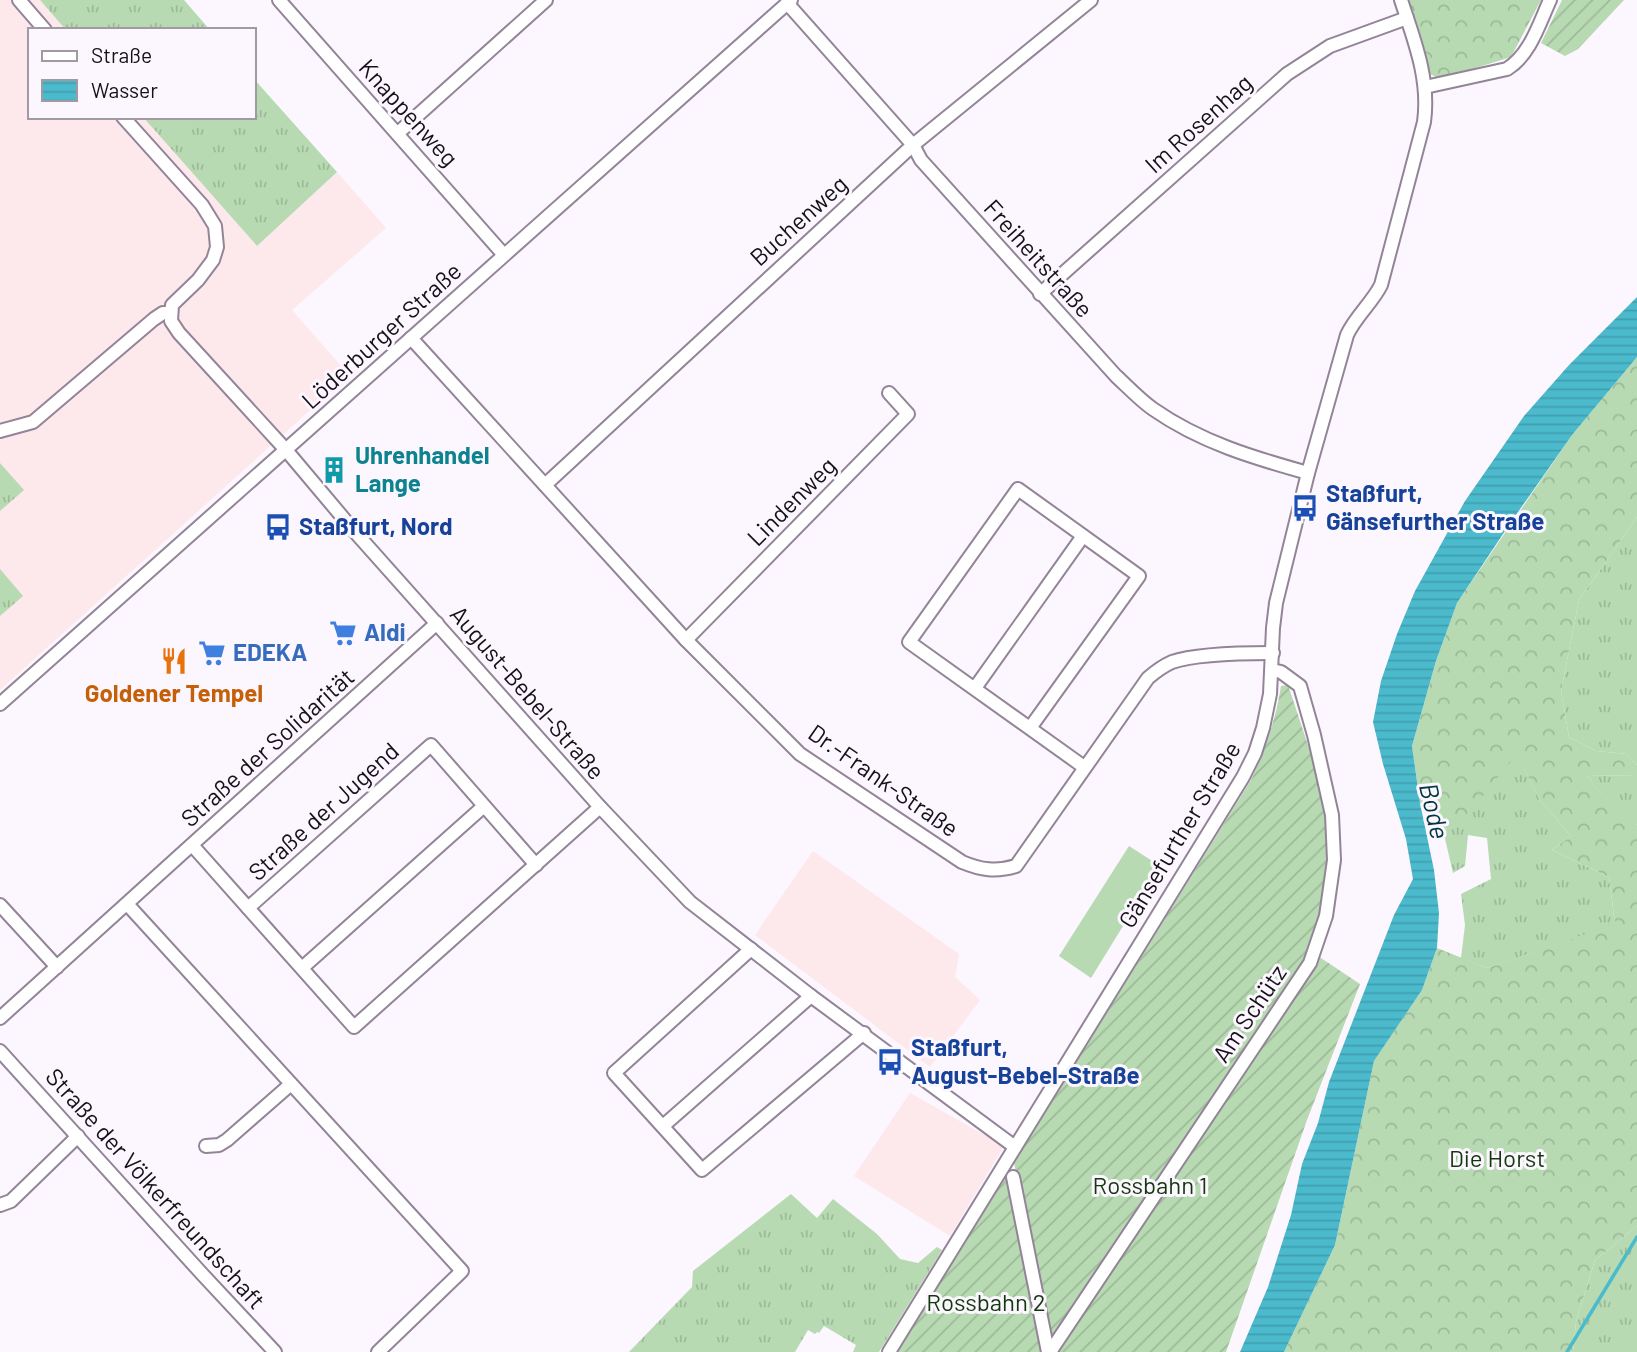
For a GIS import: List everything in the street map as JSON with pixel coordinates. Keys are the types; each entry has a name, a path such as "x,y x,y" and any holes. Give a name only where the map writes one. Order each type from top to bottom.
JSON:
{"street":[{"path":"19,0 43,28"},
{"name":"Knappenweg","path":"279,0 505,255"},
{"path":"398,133 546,0"},
{"name":"Buchenweg","path":"545,485 913,145 1091,0"},
{"name":"Gänsefurther Straße","path":"889,1352 1250,765 1263,728 1272,670 1276,603 1308,473 1347,335 1372,302 1381,285 1421,137 1426,109 1423,70 1401,0"},
{"path":"1425,87 1507,69 1516,64 1529,45 1550,0"},
{"name":"Freiheitstraße","path":"789,2 913,145 921,160 1040,294 1108,368 1152,408 1203,438 1256,459 1308,473"},
{"name":"Löderburger Straße","path":"0,704 789,2"},
{"name":"Im Rosenhag","path":"1040,294 1287,74 1330,46 1407,18"},
{"path":"0,431 33,422 154,319 163,313 170,313 178,298 206,271 217,247 215,226 202,205 125,119"},
{"name":"August-Bebel-Straße","path":"170,313 171,321 179,333 286,450 355,532 600,807 690,902 811,996 1015,1147"},
{"name":"Dr.-Frank-Straße","path":"411,338 685,640 800,754 962,862 976,868 1002,870 1016,866 1148,678 1167,664 1187,659 1273,653"},
{"name":"Lindenweg","path":"685,640 908,414 889,393"},
{"path":"1030,728 1139,576 1018,489 909,642 975,688 1030,728 1084,766"},
{"path":"975,688 1083,536"},
{"name":"Straße der Solidarität","path":"0,1018 437,623"},
{"name":"Am Schütz","path":"1049,1352 1310,963 1326,916 1335,860 1332,816 1300,686 1281,672 1272,670"},
{"name":"Straße der Jugend","path":"248,908 430,746 536,865"},
{"path":"302,968 484,806"},
{"name":"Straße der Jugend","path":"192,845 354,1027 600,807"},
{"path":"0,905 57,967"},
{"path":"128,905 462,1271 378,1352"},
{"path":"751,949 614,1073 702,1170 864,1033"},
{"path":"663,1126 811,996"},
{"name":"Straße der Völkerfreundschaft","path":"2,1053 275,1352"},
{"path":"206,1146 228,1140 291,1084"},
{"path":"0,1205 11,1201 78,1136"},
{"name":"Am Schütz","path":"1013,1177 1049,1352"}],"shaded area":[{"path":"0,0 40,0 64,28 28,28 28,119 145,119 257,246 337,172 386,228 292,310 349,375 0,690"},
{"path":"813,851 959,954 955,977 980,1000 930,1067 755,935"},
{"path":"910,1093 1004,1146 950,1236 854,1176"}],"green space":[{"path":"40,0 184,0 208,28 64,28"},
{"path":"1406,0 1541,0 1511,57 1440,79 1430,74"},
{"path":"1562,0 1624,0 1578,49 1565,56 1541,43"},
{"path":"256,81 337,172 257,246 145,119 256,119"},
{"name":"Die Horst","path":"1637,357 1637,517 1579,600 1561,691 1569,737 1596,751 1627,754 1637,765 1637,775 1587,776 1629,827 1637,824 1637,1226 1595,1260 1576,1322 1573,1352 1284,1352 1335,1245 1374,1061 1422,990 1437,948 1487,968 1615,924 1609,877 1552,850 1571,836 1539,799 1517,754 1459,825 1420,803 1412,746 1436,661 1457,603 1572,435"},
{"path":"0,463 24,490 0,511"},
{"path":"1637,517 1637,765 1627,754 1596,751 1569,737 1561,691 1579,600"},
{"path":"0,569 23,596 0,616"},
{"name":"Rossbahn 1","path":"1288,685 1317,772 1330,856 1325,915 1312,952 1360,984 1307,1120 1226,1352 1056,1352 1014,1163 1251,780 1269,734 1281,686"},
{"path":"1517,753 1539,799 1571,836 1552,850 1609,877 1615,925 1487,968 1461,958 1465,925 1461,894 1491,879 1487,838 1468,835 1465,866 1453,873 1439,813 1459,824"},
{"path":"1637,775 1637,824 1629,828 1587,776"},
{"path":"1129,846 1160,866 1091,978 1059,956"},
{"name":"Rossbahn 2","path":"1008,1177 1045,1352 898,1352 1005,1178"},
{"path":"791,1194 817,1218 833,1199 877,1234 900,1259 918,1263 937,1247 942,1250 879,1352 853,1352 856,1345 824,1326 815,1334 808,1330 795,1352 629,1352 692,1287 693,1271"},
{"path":"1637,1226 1637,1352 1573,1352 1576,1322 1595,1260"}],"water":[{"path":"1637,297 1637,357 1572,435 1457,603 1436,661 1412,746 1434,870 1439,913 1437,948 1422,990 1374,1061 1335,1245 1284,1352 1240,1352 1268,1287 1291,1215 1302,1164 1318,1123 1329,1082 1394,915 1413,879 1406,839 1373,722 1381,681 1397,634 1415,591 1465,501 1524,416 1569,365"}],"waterway":[{"path":"1567,1352 1637,1237"}],"place":[{"name":"Uhrenhandel Lange","path":"334,470"},
{"name":"Staßfurt, Gänsefurther Straße","path":"1305,508"},
{"name":"Staßfurt, Nord","path":"278,527"},
{"name":"Aldi","path":"343,633"},
{"name":"EDEKA","path":"212,653"},
{"name":"Goldener Tempel","path":"174,661"},
{"name":"Staßfurt, August-Bebel-Straße","path":"890,1062"}],"water label":[{"name":"Bode","path":"1434,811"}]}
